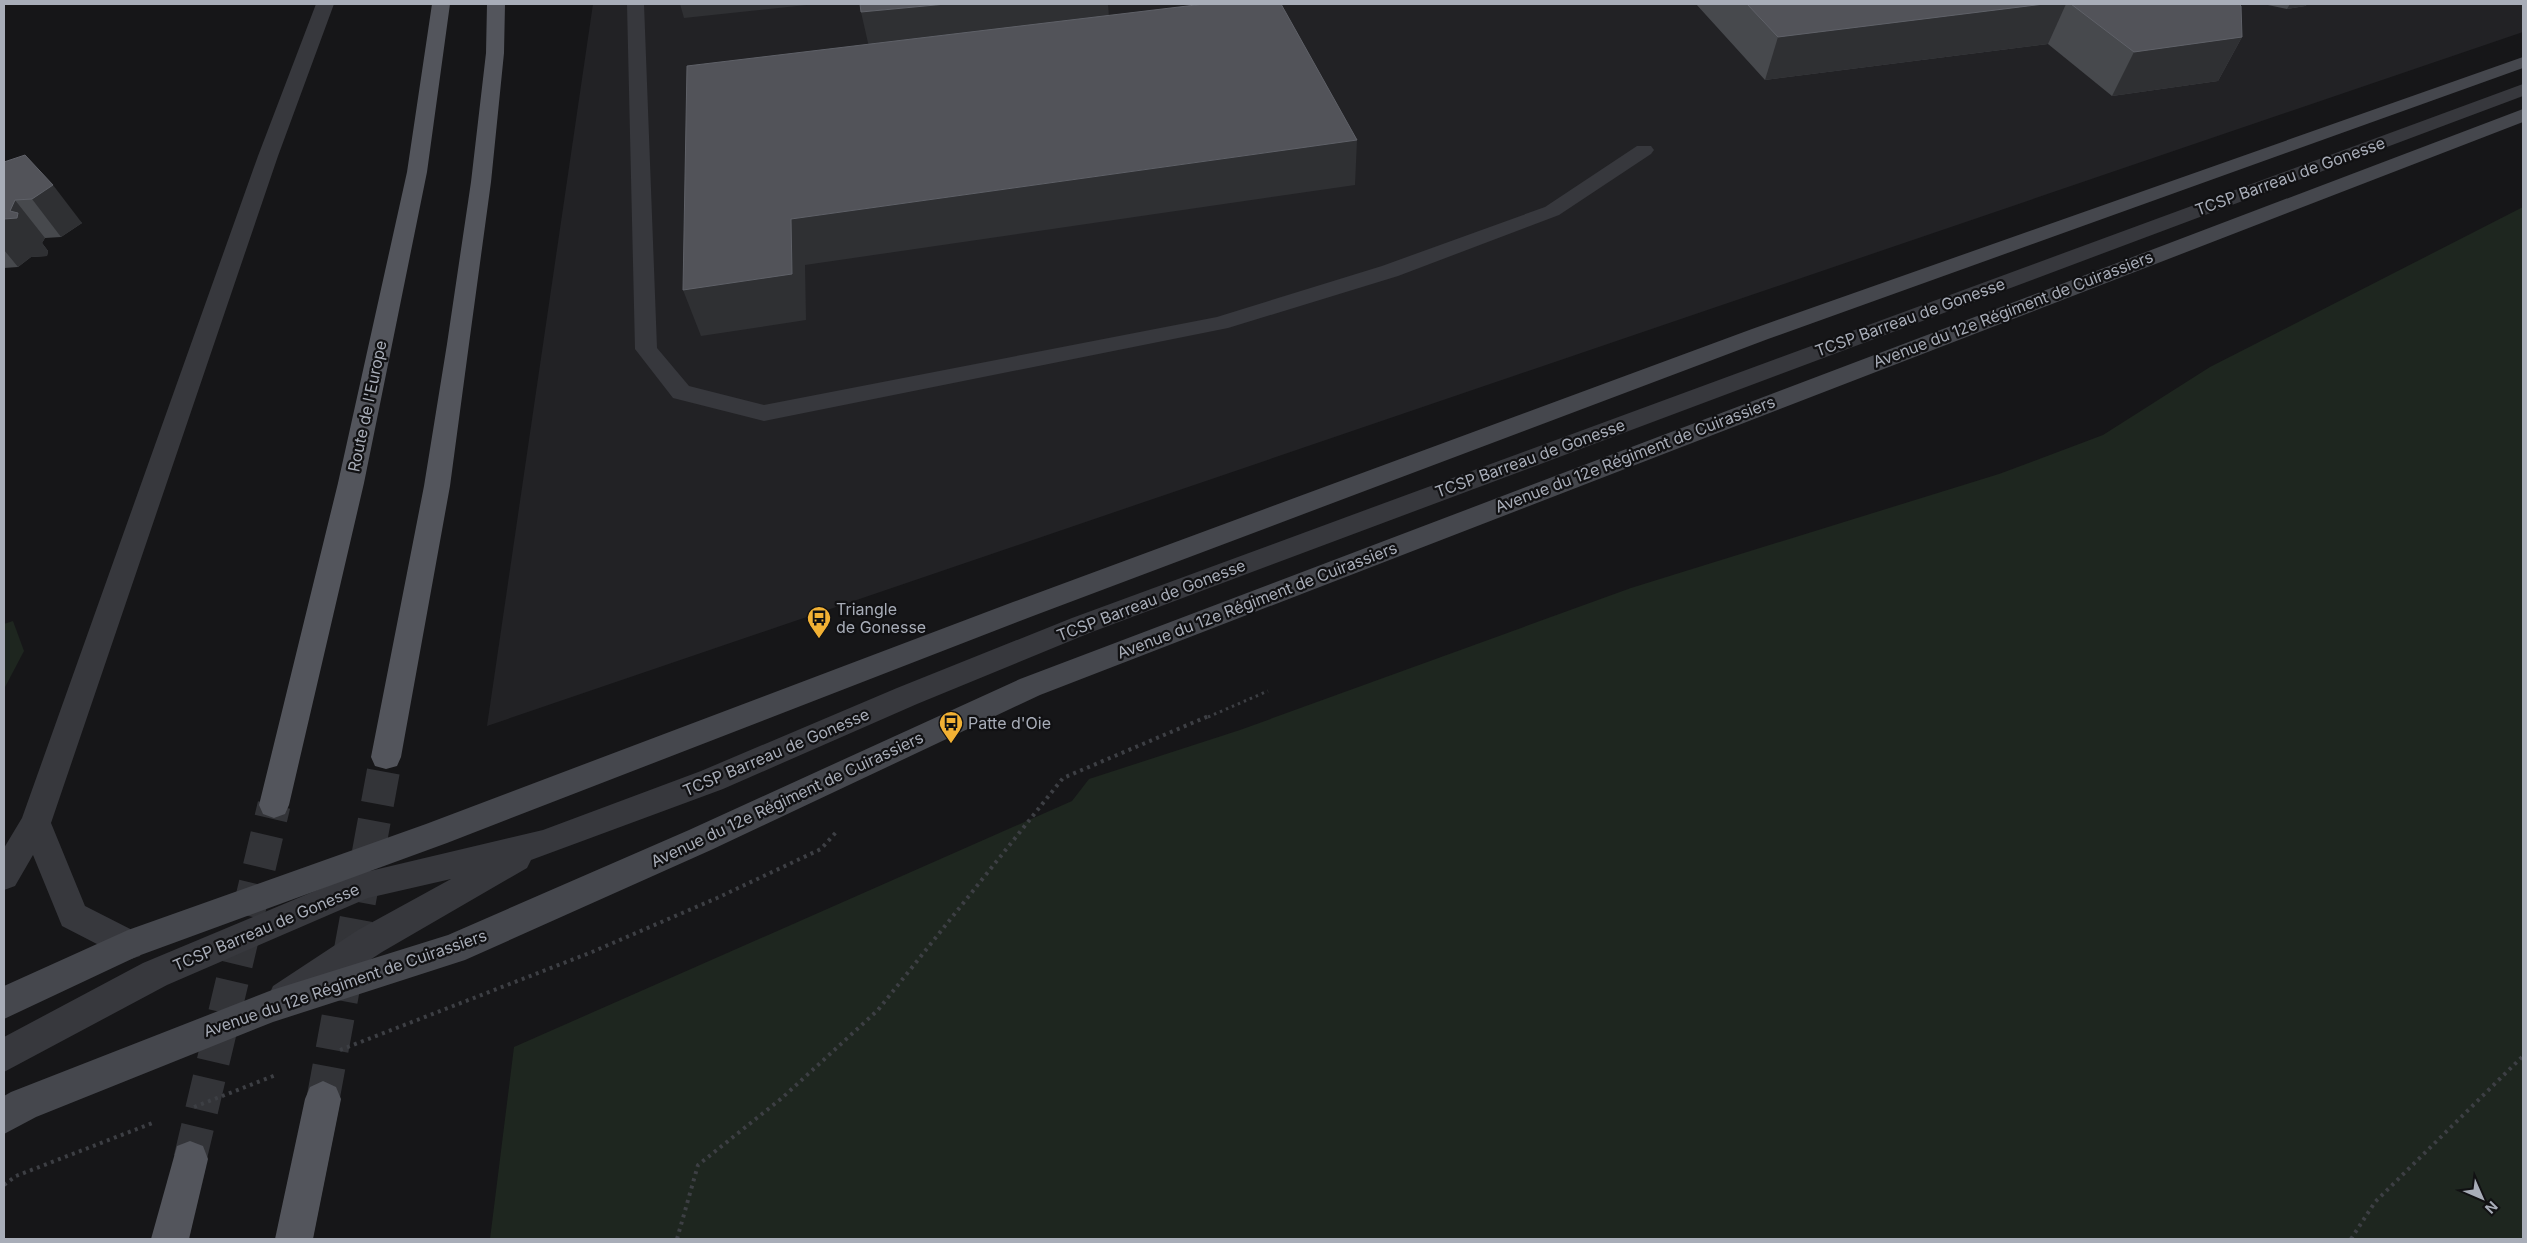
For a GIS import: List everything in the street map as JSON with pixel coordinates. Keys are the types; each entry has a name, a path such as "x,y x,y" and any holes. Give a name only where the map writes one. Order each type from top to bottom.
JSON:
{"main road":[{"name":"Route de l'Europe","path":"274,805 351,483 417,172 441,4"},
{"path":"386,757 437,486 454,372 481,182 495,53 496,4"},
{"path":"4,1003 128,945 436,834 892,657 1760,334 2523,62"},
{"name":"Avenue du 12e Régiment de Cuirassiers","path":"4,1116 24,1104 272,1006 454,949 700,840 1030,687 2523,115"},
{"path":"294,1239 323,1099"},
{"path":"170,1239 190,1159"}],"lane":[{"path":"4,876 36,823 268,156 325,4"},
{"path":"635,4 646,349 681,392 764,413 1220,323 1390,271 1552,211 1644,150"},
{"name":"TCSP Barreau de Gonesse","path":"4,1055 155,974 364,885 544,843 712,780 907,696 1082,624 2523,90"},
{"path":"36,823 73,916 128,945"},
{"name":"TCSP Barreau de Gonesse","path":"272,1006 370,941 544,843"}],"path":[{"path":"677,1239 698,1165 782,1098 878,1010 1063,778 1268,691"},
{"path":"2351,1239 2375,1202 2523,1056"}],"shaded area":[{"path":"593,4 2523,4 2523,32 487,726"},
{"path":"2523,207 2523,1239 490,1239 514,1047 1072,801 1089,779 1240,730 1631,588 1999,474 2103,435 2210,367"},
{"path":"13,621 24,651 4,689 4,624"}],"building":[{"path":"860,4 946,4 861,12"},
{"path":"1204,4 1281,4 1357,140 791,219 792,274 683,290 687,66"},
{"path":"1747,4 2044,4 1778,37"},
{"path":"2071,4 2239,4 2241,6 2242,37 2134,52"},
{"path":"25,155 53,185 32,199 15,200 10,211 18,213 17,218 4,219 4,162"}],"tunnel":[{"path":"323,1099 386,757"},
{"path":"190,1159 274,805"}],"place":[{"name":"Triangle de Gonesse","path":"819,639"},
{"name":"Patte d'Oie","path":"951,744"}]}
